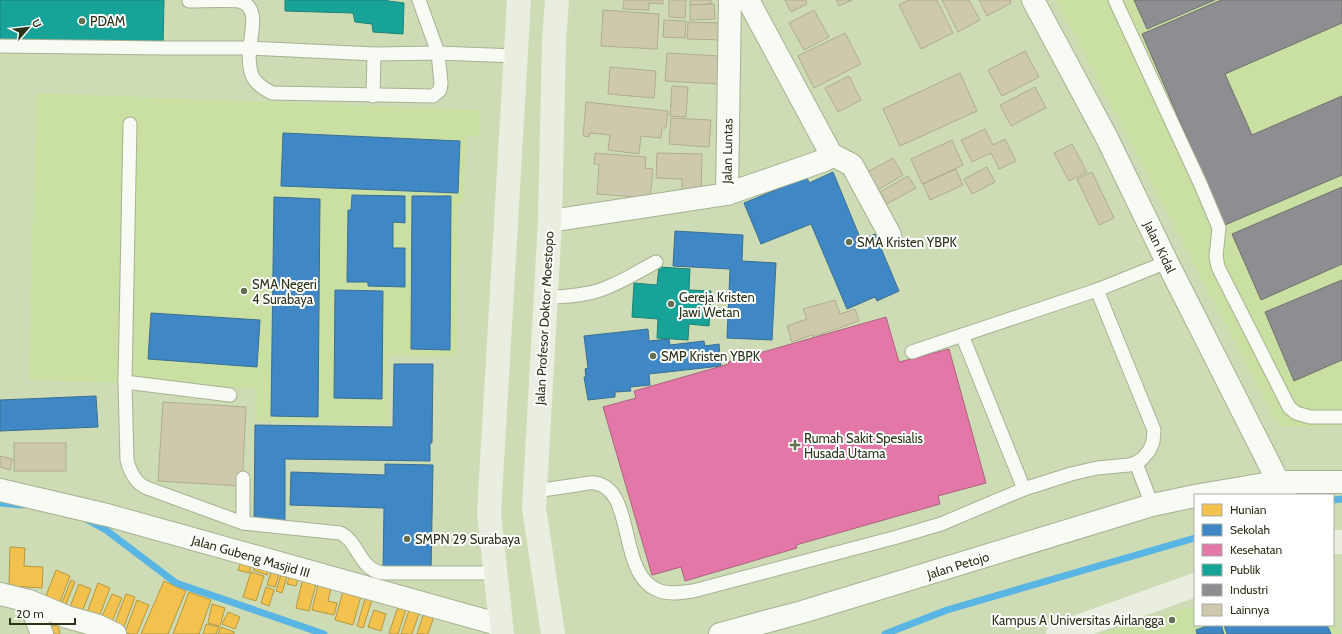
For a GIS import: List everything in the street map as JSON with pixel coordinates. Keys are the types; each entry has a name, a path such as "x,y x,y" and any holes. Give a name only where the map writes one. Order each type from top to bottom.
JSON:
{"main road":[{"path":"502,630 489,513 519,0"},
{"name":"Jalan Profesor Doktor Moestopo","path":"553,634 534,508 550,221 554,41 557,0"},
{"path":"1058,634 1194,585"}],"street":[{"name":"Jalan Luntas","path":"550,221 727,194 730,0"},
{"path":"748,0 832,154 852,165 890,235"},
{"name":"Jalan Kidal","path":"1033,0 1107,138 1167,262 1282,490"},
{"path":"727,194 824,160 832,154"},
{"path":"1216,494 1282,490 1342,482"},
{"name":"Jalan Gubeng Masjid III","path":"0,490 107,515 502,630"},
{"name":"Jalan Petojo","path":"720,634 802,612 1152,505 1194,496"},
{"path":"0,594 29,601 67,617 115,634"},
{"path":"29,601 42,634"}],"lane":[{"path":"189,1 231,0 246,4 250,10 253,22 250,48 251,73 262,88 272,93 433,96 440,90 441,83 438,53 419,0"},
{"path":"1115,0 1197,176 1219,228 1216,256 1218,267 1289,407 1296,413 1310,417 1342,417"},
{"path":"0,46 250,48 374,54 438,53 515,56"},
{"path":"373,96 374,54"},
{"path":"130,124 125,382 127,460 129,469 138,483 147,488 243,523 340,533 345,535 351,541 368,566 378,572 495,573"},
{"path":"545,298 581,294 602,289 617,283 656,262"},
{"path":"912,352 1097,290 1167,262"},
{"path":"535,491 593,482 604,485 610,490 620,509 635,563 642,577 651,587 672,593 693,591 941,524 1024,489 1071,474 1097,468 1136,463 1149,451 1154,430 1097,290"},
{"path":"962,335 1024,489"},
{"path":"125,382 230,395"},
{"path":"1136,463 1152,505"},
{"path":"243,478 243,523"}],"shaded area":[{"path":"1056,0 1342,0 1342,426 1279,427"},
{"name":"SMA Negeri 4 Surabaya","path":"36,93 480,110 480,135 466,137 464,203 458,204 457,357 389,355 389,424 256,421 256,388 29,380"},
{"name":"Kampus A Universitas Airlangga","path":"1194,606 1194,626 1334,626 1334,616 1342,634 1100,634"}],"building: Hunian":[{"path":"10,547 25,548 24,566 43,567 42,588 9,586"},
{"path":"243,556 253,559 249,573 238,570"},
{"path":"256,563 269,568 267,575 253,570"},
{"path":"272,569 280,571 275,587 267,585"},
{"path":"56,570 70,576 58,607 44,601"},
{"path":"282,571 288,572 282,593 276,591"},
{"path":"291,571 300,573 296,586 287,584"},
{"path":"251,572 264,576 256,601 243,597"},
{"path":"304,573 318,576 309,611 296,608"},
{"path":"320,577 333,580 328,601 337,603 334,615 312,610"},
{"path":"71,580 75,582 62,614 58,613"},
{"path":"164,581 186,591 168,634 141,634"},
{"path":"98,583 110,588 98,620 86,615"},
{"path":"79,584 91,589 80,617 68,612"},
{"path":"345,584 363,589 353,625 335,620"},
{"path":"266,587 274,590 269,606 261,603"},
{"path":"189,592 211,600 199,634 173,634"},
{"path":"367,592 374,594 363,628 357,626"},
{"path":"112,594 122,598 110,626 100,621"},
{"path":"126,594 135,597 122,632 113,628"},
{"path":"137,600 149,605 137,634 130,634 125,632"},
{"path":"400,601 408,603 398,634 389,633"},
{"path":"212,604 225,608 220,626 208,623"},
{"path":"411,605 421,608 412,634 401,634"},
{"path":"374,610 386,614 381,631 368,627"},
{"path":"425,610 435,613 428,634 417,634"},
{"path":"228,612 240,617 235,629 222,624"},
{"path":"206,624 219,627 216,634 203,634"},
{"path":"58,625 60,634 49,634 48,627"},
{"path":"221,627 234,632 234,634 218,634"}],"building: Sekolah":[{"path":"283,133 460,141 458,193 281,186"},
{"name":"SMA Kristen YBPK","path":"833,172 861,240 875,234 899,291 877,301 875,297 847,309 811,224 761,244 744,203 807,177 809,183"},
{"path":"352,195 405,196 405,223 393,222 393,248 405,248 405,287 368,286 368,282 347,282 348,210 351,210"},
{"path":"412,196 451,196 450,350 411,349"},
{"path":"274,197 320,199 318,417 271,416"},
{"path":"675,231 743,235 742,261 776,263 772,340 727,338 730,269 673,266"},
{"path":"335,290 383,291 382,399 334,398"},
{"path":"151,313 260,320 257,367 148,359"},
{"name":"SMP Kristen YBPK","path":"648,329 649,341 669,339 670,345 704,341 705,346 719,344 721,366 649,374 650,385 630,387 631,391 615,392 615,397 588,400 584,377 586,377 585,369 588,368 584,336"},
{"path":"394,364 433,364 432,443 430,443 430,461 285,459 285,523 254,523 255,425 393,427"},
{"path":"96,396 98,427 0,431 0,400"},
{"name":"SMPN 29 Surabaya","path":"385,464 433,465 431,571 383,570 384,508 290,505 291,472 385,475"},
{"path":"1207,626 1221,626 1224,634 1197,634 1196,630"},
{"path":"1224,626 1327,626 1331,634 1227,634"}],"building: Kesehatan":[{"name":"Rumah Sakit Spesialis Husada Utama","path":"886,317 899,362 949,349 986,483 938,496 940,504 796,545 797,548 685,581 681,567 652,575 603,407 636,398 634,391 729,364 728,362"}],"building: Publik":[{"name":"PDAM","path":"0,0 164,0 163,46 0,42"},
{"path":"285,0 388,0 404,3 403,34 373,32 372,24 355,22 353,13 285,11"},
{"name":"Gereja Kristen Jawi Wetan","path":"659,267 690,269 689,290 711,291 709,326 689,324 688,340 657,338 658,319 632,317 634,283 657,285"}],"building: Industri":[{"path":"1134,0 1215,0 1147,29"},
{"path":"1221,0 1342,0 1342,23 1225,74 1252,135 1342,96 1342,175 1225,225 1142,34"},
{"path":"1342,187 1342,264 1261,300 1232,234"},
{"path":"1342,280 1342,360 1294,381 1265,312"}],"building: Lainnya":[{"path":"624,0 663,0 663,4 649,3 649,10 623,9"},
{"path":"669,0 686,0 685,18 669,17"},
{"path":"690,0 711,0 711,4 690,5"},
{"path":"785,0 806,0 807,4 791,12"},
{"path":"836,0 852,0 839,6"},
{"path":"909,0 937,0 953,33 921,49 899,5"},
{"path":"942,0 969,0 980,20 958,32"},
{"path":"979,0 1010,0 1011,3 987,16"},
{"path":"714,4 715,19 690,20 690,5"},
{"path":"603,10 659,14 657,49 601,46"},
{"path":"814,10 829,37 804,50 789,23"},
{"path":"664,20 686,21 685,38 663,37"},
{"path":"688,22 722,23 721,40 687,39"},
{"path":"845,33 861,64 814,88 798,56"},
{"path":"1025,51 1039,77 1002,96 988,70"},
{"path":"667,53 719,56 718,84 665,81"},
{"path":"610,67 656,71 654,98 608,94"},
{"path":"960,73 977,111 900,146 883,109"},
{"path":"849,76 861,100 838,112 825,88"},
{"path":"672,86 688,87 686,117 670,116"},
{"path":"1035,87 1046,108 1011,126 1000,105"},
{"path":"586,102 668,111 666,128 662,128 661,138 641,136 639,154 608,150 610,135 590,133 589,137 583,136"},
{"path":"671,118 711,120 709,147 669,144"},
{"path":"985,129 993,145 1005,139 1016,161 999,169 991,153 972,162 961,140"},
{"path":"952,140 963,165 922,184 911,159"},
{"path":"1072,144 1087,172 1069,181 1054,153"},
{"path":"595,153 646,157 645,168 653,169 650,198 597,194 599,164 594,164"},
{"path":"657,153 702,154 701,196 682,196 682,179 656,178"},
{"path":"893,158 903,175 876,191 866,173"},
{"path":"987,167 995,182 972,194 964,179"},
{"path":"956,169 963,185 930,200 923,184"},
{"path":"1092,172 1114,218 1099,225 1077,179"},
{"path":"908,176 916,188 887,204 880,192"},
{"path":"835,300 840,314 855,309 859,321 813,337 812,335 792,342 787,326 807,319 803,309"},
{"path":"163,402 246,407 242,486 158,481"},
{"path":"14,443 66,443 66,471 14,471"},
{"path":"0,456 12,459 10,470 0,467"}],"waterway":[{"path":"1334,500 1342,499"},
{"path":"0,503 22,505"},
{"path":"86,519 106,530 176,583 324,634"},
{"path":"885,634 947,610 1194,538"}],"place":[{"name":"PDAM","path":"82,21"},
{"name":"SMA Kristen YBPK","path":"849,242"},
{"name":"SMA Negeri 4 Surabaya","path":"244,291"},
{"name":"Gereja Kristen Jawi Wetan","path":"671,304"},
{"name":"SMP Kristen YBPK","path":"653,356"},
{"name":"Rumah Sakit Spesialis Husada Utama","path":"795,445"},
{"name":"SMPN 29 Surabaya","path":"407,539"},
{"name":"Kampus A Universitas Airlangga","path":"1172,620"}]}
